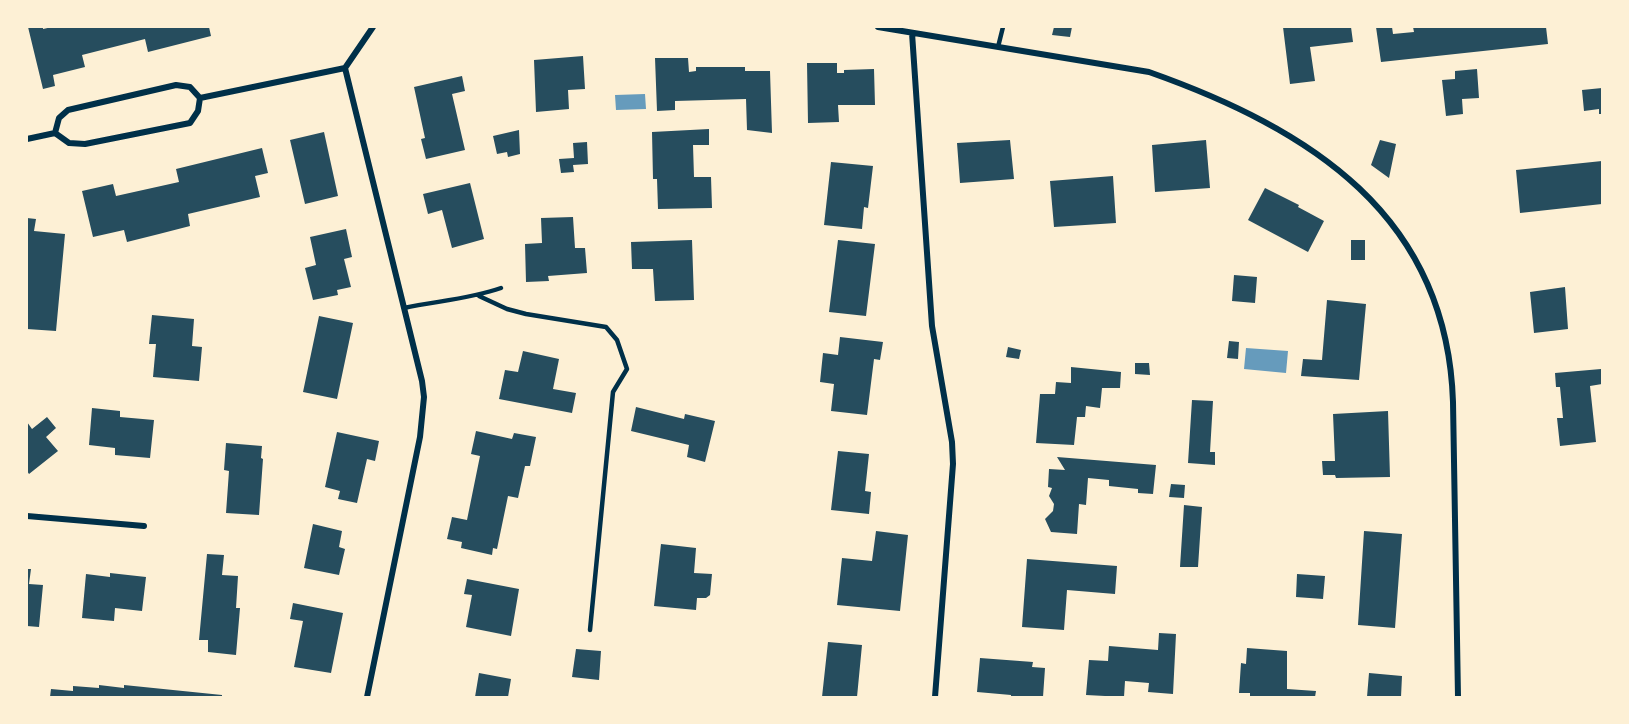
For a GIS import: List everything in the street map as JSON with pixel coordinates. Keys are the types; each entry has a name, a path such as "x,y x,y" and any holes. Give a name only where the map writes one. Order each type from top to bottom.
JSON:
{"street":[{"path":"200,98 345,68 373,27"},
{"path":"878,27 1149,72 1238,109 1304,145 1329,162 1375,202 1406,242 1430,288 1450,359 1453,394 1458,697"},
{"path":"912,33 933,326 952,442 953,464 935,697"},
{"path":"345,68 422,381 423,416 367,697"},
{"path":"55,133 59,118 68,110 176,85 190,87 200,98"},
{"path":"27,140 55,133 69,143 85,144 190,123 198,111 200,98"},
{"path":"27,516 144,526"}],"lane":[{"path":"998,47 1003,27"},
{"path":"404,308 448,299 479,296 501,288"},
{"path":"479,296 507,309 526,314 606,327 617,340 627,369 613,393 590,630"}],"water":[{"path":"645,94 646,109 616,110 615,95"},
{"path":"1246,348 1288,351 1286,373 1244,369"}],"building":[{"path":"28,27 43,27 43,29 52,27 209,27 211,36 148,52 145,39 82,55 85,67 53,75 55,86 43,89"},
{"path":"1054,27 1072,27 1070,37 1052,35"},
{"path":"1283,27 1351,27 1353,42 1310,47 1315,81 1290,84"},
{"path":"1376,27 1392,27 1393,34 1414,32 1413,27 1546,27 1548,44 1381,62"},
{"path":"583,56 585,89 568,90 569,109 536,112 534,60"},
{"path":"655,58 688,58 689,72 696,71 696,67 745,67 745,71 770,71 772,133 747,130 746,99 675,101 675,110 657,111"},
{"path":"807,63 837,63 837,73 844,73 844,70 874,69 875,105 838,105 839,122 808,123"},
{"path":"1477,69 1479,98 1462,99 1463,114 1446,116 1442,80 1455,79 1455,71"},
{"path":"462,76 465,91 452,94 465,150 426,159 421,139 425,138 414,87"},
{"path":"1602,88 1602,114 1599,114 1599,109 1584,111 1582,90"},
{"path":"709,129 709,145 693,145 694,177 711,177 712,208 658,209 657,179 653,179 652,132"},
{"path":"519,130 520,154 508,157 507,152 497,154 493,136"},
{"path":"324,132 338,196 305,204 290,140"},
{"path":"1010,140 1014,179 960,183 957,143"},
{"path":"1206,140 1210,188 1155,192 1152,145"},
{"path":"1380,140 1396,144 1389,178 1371,165"},
{"path":"587,142 588,164 573,165 574,172 561,173 559,159 574,158 573,143"},
{"path":"262,148 268,173 255,176 260,197 188,214 190,226 127,242 124,230 93,237 82,191 113,184 116,196 179,182 176,169"},
{"path":"1602,161 1602,204 1520,213 1516,170"},
{"path":"831,162 873,166 868,208 864,207 862,229 824,225"},
{"path":"1113,176 1116,223 1054,227 1050,181"},
{"path":"470,183 484,239 452,248 442,210 428,214 423,194"},
{"path":"1265,188 1324,221 1308,252 1248,220"},
{"path":"573,217 575,248 585,248 587,273 548,276 549,281 526,282 525,244 542,243 541,218"},
{"path":"27,218 36,219 34,231 65,234 56,331 27,329"},
{"path":"346,229 352,257 344,259 351,287 337,290 338,295 313,300 305,268 316,265 310,237"},
{"path":"692,240 694,300 655,301 653,269 632,269 631,242"},
{"path":"838,240 875,244 866,316 829,312"},
{"path":"1351,240 1365,240 1365,260 1351,260"},
{"path":"1234,275 1257,277 1255,303 1232,301"},
{"path":"1565,287 1568,329 1534,333 1530,292"},
{"path":"1327,300 1366,304 1359,380 1301,376 1303,359 1322,360"},
{"path":"152,315 194,319 192,346 202,347 199,381 153,377 156,344 149,344"},
{"path":"319,316 353,323 337,399 303,392"},
{"path":"840,337 883,342 880,360 874,359 867,415 831,411 834,384 820,382 823,353 838,355"},
{"path":"1229,341 1239,342 1238,359 1227,358"},
{"path":"1008,347 1021,350 1019,359 1006,357"},
{"path":"523,351 559,359 553,389 576,393 572,413 499,399 505,370 518,372"},
{"path":"1135,363 1149,363 1150,375 1135,374"},
{"path":"1071,367 1121,372 1120,388 1102,388 1100,408 1086,406 1085,417 1077,417 1074,445 1036,443 1040,394 1055,394 1056,382 1071,383"},
{"path":"1601,369 1602,384 1590,386 1596,442 1560,446 1557,418 1563,418 1560,387 1556,387 1555,373"},
{"path":"1192,400 1213,401 1210,452 1215,452 1215,465 1188,463"},
{"path":"636,407 684,419 685,414 715,421 705,462 687,457 689,445 631,431"},
{"path":"92,408 120,411 120,417 154,420 150,458 115,455 115,448 89,445"},
{"path":"1388,411 1390,477 1336,478 1335,475 1323,475 1322,461 1335,461 1333,414"},
{"path":"47,417 56,428 46,437 58,451 29,474 27,471 27,422 32,429"},
{"path":"476,431 512,439 514,433 536,437 530,466 525,466 518,498 508,496 497,549 493,548 492,555 461,548 462,542 447,539 452,517 467,520 480,456 471,454"},
{"path":"337,432 379,441 375,461 367,459 357,503 338,499 340,491 325,487"},
{"path":"226,443 262,446 259,515 226,513 229,471 224,470"},
{"path":"838,451 869,454 865,491 871,492 869,514 831,510"},
{"path":"1057,457 1156,465 1153,494 1138,493 1138,489 1109,486 1109,480 1088,478 1086,505 1079,504 1077,534 1051,532 1045,519 1053,511 1054,504 1049,496 1052,488 1048,487 1049,469 1065,470"},
{"path":"1171,484 1185,485 1184,498 1169,497"},
{"path":"1184,505 1202,507 1198,567 1180,567"},
{"path":"313,524 342,531 339,547 345,549 339,575 304,568"},
{"path":"876,531 908,535 900,611 837,605 842,558 872,561"},
{"path":"1364,531 1402,534 1395,628 1358,625"},
{"path":"661,544 696,548 694,573 712,574 710,595 706,598 697,598 696,610 654,606"},
{"path":"207,554 224,555 222,575 238,576 236,608 240,608 236,655 208,652 208,640 199,640"},
{"path":"1027,559 1117,566 1115,594 1067,590 1064,630 1022,627"},
{"path":"27,569 31,569 29,584 43,585 39,627 27,626"},
{"path":"110,573 146,577 142,611 115,608 114,621 82,618 86,574 110,577"},
{"path":"1297,574 1325,576 1323,599 1296,597"},
{"path":"467,579 519,589 511,636 466,627 472,595 464,594"},
{"path":"293,603 343,613 331,673 294,667 303,621 290,619"},
{"path":"1159,633 1176,634 1173,694 1148,692 1149,683 1125,681 1124,697 1086,695 1089,660 1108,661 1109,646 1158,650"},
{"path":"828,642 862,645 857,697 822,697"},
{"path":"1247,648 1287,651 1287,689 1316,691 1315,697 1250,697 1250,693 1239,693 1241,663 1246,664"},
{"path":"576,649 601,651 599,680 572,677"},
{"path":"980,658 1033,662 1032,667 1045,668 1043,697 1011,697 1011,695 977,692"},
{"path":"479,673 511,679 508,697 475,697"},
{"path":"1369,673 1402,676 1401,697 1367,697"},
{"path":"99,685 124,688 124,685 222,695 222,697 50,697 51,689 73,691 73,686 99,688"}]}
